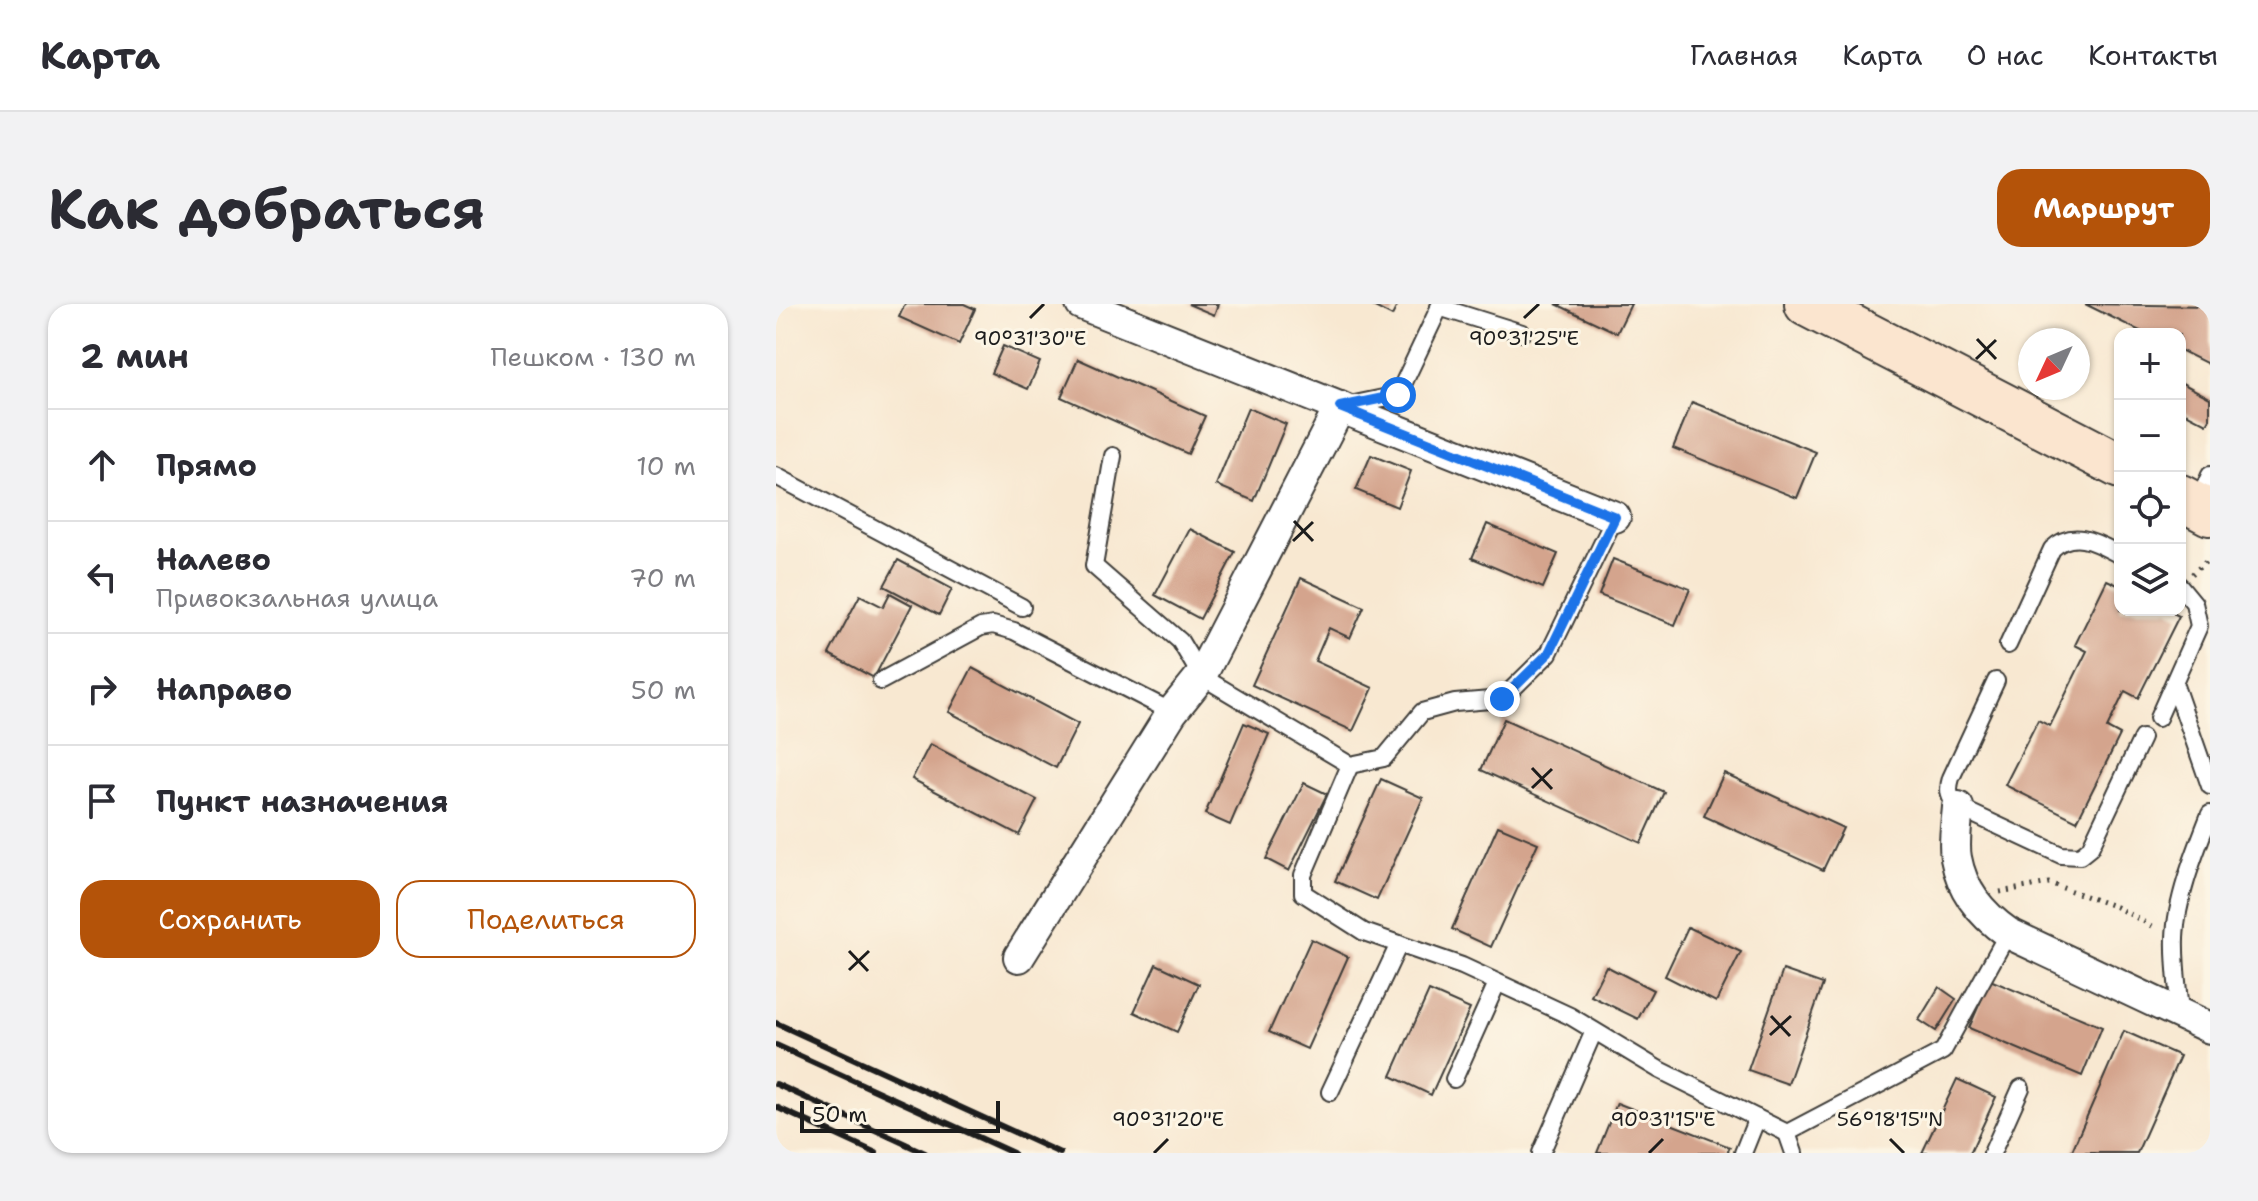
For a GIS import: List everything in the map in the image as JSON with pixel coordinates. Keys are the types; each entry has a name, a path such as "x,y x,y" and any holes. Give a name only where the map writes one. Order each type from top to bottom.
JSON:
{"main road":[{"path":"1807,304 2114,463"}],"street":[{"path":"1081,304 1615,517"},
{"path":"1019,957 1172,712 1201,676 1340,407"},
{"path":"1958,807 1955,856 1971,900 1988,919 2008,933 2210,1028"}],"lane":[{"path":"1340,407 1398,395 1440,305 1522,333"},
{"path":"1113,456 1094,566 1180,641 1201,676 1350,765 1384,758 1422,712 1455,703 1502,699 1549,653 1615,517"},
{"path":"776,476 1022,607"},
{"path":"2008,645 2052,549 2060,541 2072,537 2090,540 2114,552"},
{"path":"2158,718 2199,626 2194,603 2186,593"},
{"path":"881,681 981,627 993,625 1014,631 1172,712"},
{"path":"1996,681 1948,786 1950,798 1958,807 2061,855 2080,856 2090,848 2142,738"},
{"path":"2174,683 2210,786"},
{"path":"1350,765 1303,875 1303,893 1364,932 1462,966 1570,1016 1658,1069 1787,1133 1794,1153"},
{"path":"2180,1013 2175,938 2178,912 2210,814"},
{"path":"1787,1133 1943,1051 2008,933"},
{"path":"1330,1092 1399,944"},
{"path":"1454,1079 1497,983"},
{"path":"1541,1153 1594,1031"},
{"path":"1992,1153 2021,1088"},
{"path":"1743,1153 1757,1118"}],"path":[{"path":"1971,900 2049,883 2116,907 2175,938"}],"building":[{"path":"905,304 964,304 975,309 959,344 899,317"},
{"path":"1188,304 1218,304 1214,315"},
{"path":"1369,304 1398,304 1392,316"},
{"path":"1556,304 1631,304 1617,333"},
{"path":"2085,304 2210,306 2210,365 2186,353 2186,328 2134,328"},
{"path":"1003,346 1040,362 1028,389 991,373"},
{"path":"1078,359 1205,416 1188,454 1061,397"},
{"path":"2186,385 2210,398 2210,419 2207,424 2186,413"},
{"path":"1692,402 1816,452 1797,498 1673,448"},
{"path":"1248,408 1286,424 1254,501 1216,485"},
{"path":"1371,455 1411,471 1397,507 1356,490"},
{"path":"1487,524 1558,554 1543,588 1472,558"},
{"path":"1190,529 1235,552 1200,619 1155,595"},
{"path":"1613,559 1690,589 1675,625 1599,595"},
{"path":"898,560 952,589 939,615 884,586"},
{"path":"1301,578 1364,607 1350,638 1329,628 1315,661 1373,688 1353,731 1252,685"},
{"path":"2107,580 2114,583 2114,616 2179,616 2138,698 2125,691 2107,728 2120,735 2077,821 2005,785 2038,720 2050,726 2087,651 2075,645"},
{"path":"890,593 912,605 874,678 829,654 860,595 883,607"},
{"path":"972,668 1078,724 1056,768 949,712"},
{"path":"1504,719 1664,792 1641,843 1481,770"},
{"path":"1244,723 1269,734 1230,825 1205,814"},
{"path":"930,744 1037,800 1019,835 912,779"},
{"path":"1724,773 1843,828 1823,870 1704,816"},
{"path":"1381,779 1423,798 1377,900 1335,881"},
{"path":"1304,783 1327,794 1289,871 1266,859"},
{"path":"1498,826 1538,843 1491,947 1452,929"},
{"path":"1688,927 1741,952 1716,1002 1665,976"},
{"path":"1311,939 1348,957 1307,1049 1269,1032"},
{"path":"1156,964 1199,984 1177,1032 1134,1012"},
{"path":"1606,966 1653,990 1638,1019 1591,996"},
{"path":"1783,970 1823,984 1788,1084 1748,1070"},
{"path":"1990,980 2102,1027 2082,1076 1969,1028"},
{"path":"1939,987 1956,999 1936,1031 1919,1020"},
{"path":"1429,991 1470,1009 1431,1095 1391,1076"},
{"path":"2124,1031 2180,1056 2137,1153 2071,1153"},
{"path":"1957,1079 1996,1097 1970,1153 1922,1153"},
{"path":"1617,1103 1730,1147 1727,1153 1597,1153"}],"railway":[{"path":"776,1023 1060,1153"},
{"path":"776,1045 1013,1153"},
{"path":"776,1084 925,1153"},
{"path":"776,1107 876,1153"}],"route":[{"path":"1398,395 1340,407 1615,517 1549,653 1502,699"}]}
